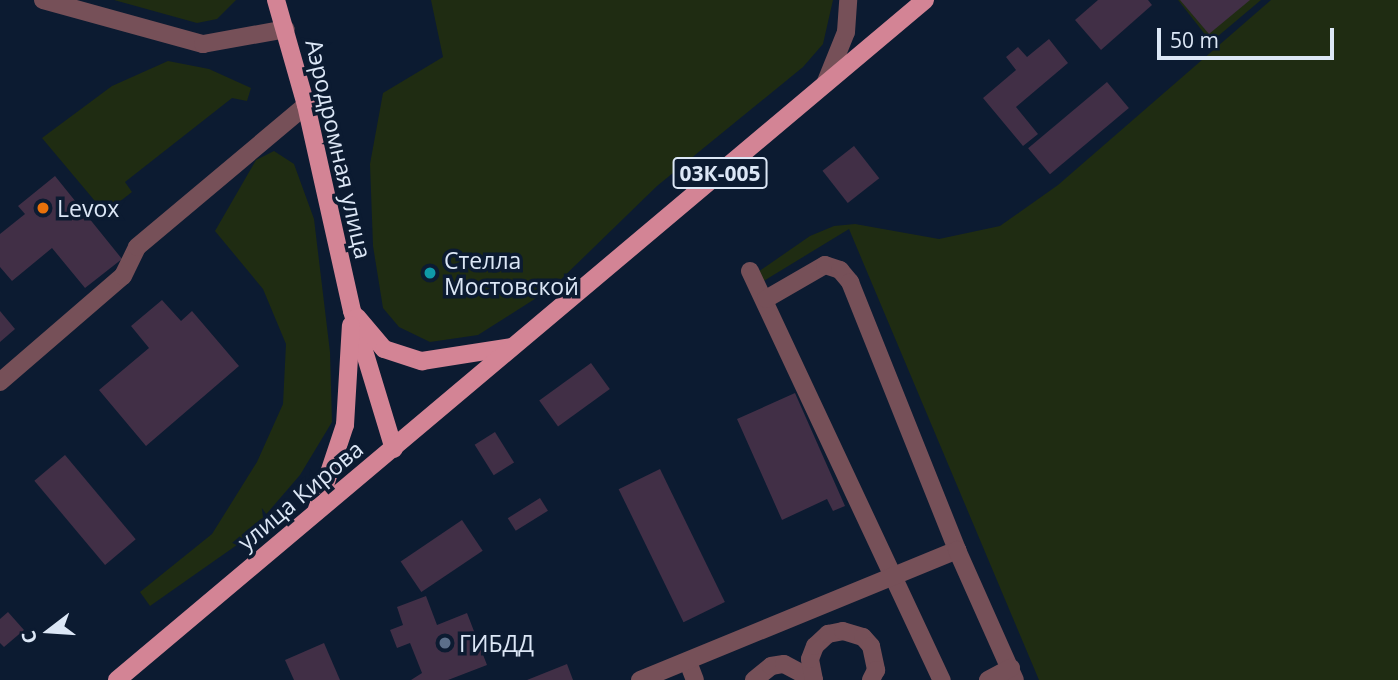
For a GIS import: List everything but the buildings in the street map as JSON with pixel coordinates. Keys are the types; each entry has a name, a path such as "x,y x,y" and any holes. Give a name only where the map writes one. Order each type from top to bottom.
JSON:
{"main road":[{"name":"Аэродромная улица","path":"276,0 306,105 352,311 394,449"},
{"name":"03К-005","path":"514,347 924,0"},
{"name":"Аэродромная улица","path":"352,311 384,349 422,361 514,347"},
{"name":"Аэродромная улица","path":"314,515 345,425 352,311"},
{"name":"улица Кирова","path":"117,680 514,347"}],"street":[{"path":"43,0 203,44 286,29"},
{"path":"825,84 845,32 848,0"},
{"path":"0,382 123,276 137,247 306,105"},
{"path":"766,299 825,265 840,270 849,282 957,550 1013,674 988,680"},
{"path":"750,271 766,299 942,680"},
{"path":"640,680 957,550"},
{"path":"814,680 810,659 815,646 828,634 843,631 863,637 871,646 876,670 871,680"},
{"path":"688,662 695,680"},
{"path":"754,680 771,666 784,664 814,680"}],"green space":[{"path":"114,0 236,0 217,19 197,23"},
{"path":"431,0 833,0 823,44 803,67 657,186 552,288 478,335 430,342 399,327 383,308 373,246 370,164 383,93 443,57"},
{"path":"1178,0 1261,0 1211,42"},
{"path":"1271,0 1398,0 1398,680 1039,680 849,229 762,282 758,272 810,236 834,226 855,224 939,239 1000,226 1058,185"},
{"path":"168,61 209,69 251,88 247,101 232,98 125,182 132,192 105,213 42,138 112,86"},
{"path":"274,151 294,164 314,219 330,352 332,422 300,475 244,540 150,606 140,592 212,534 257,462 283,404 286,344 263,289 215,231 256,160"}],"place":[{"name":"Levox","path":"43,208"},
{"name":"Стелла Мостовской","path":"430,273"},
{"name":"ГИБДД","path":"445,643"}]}
